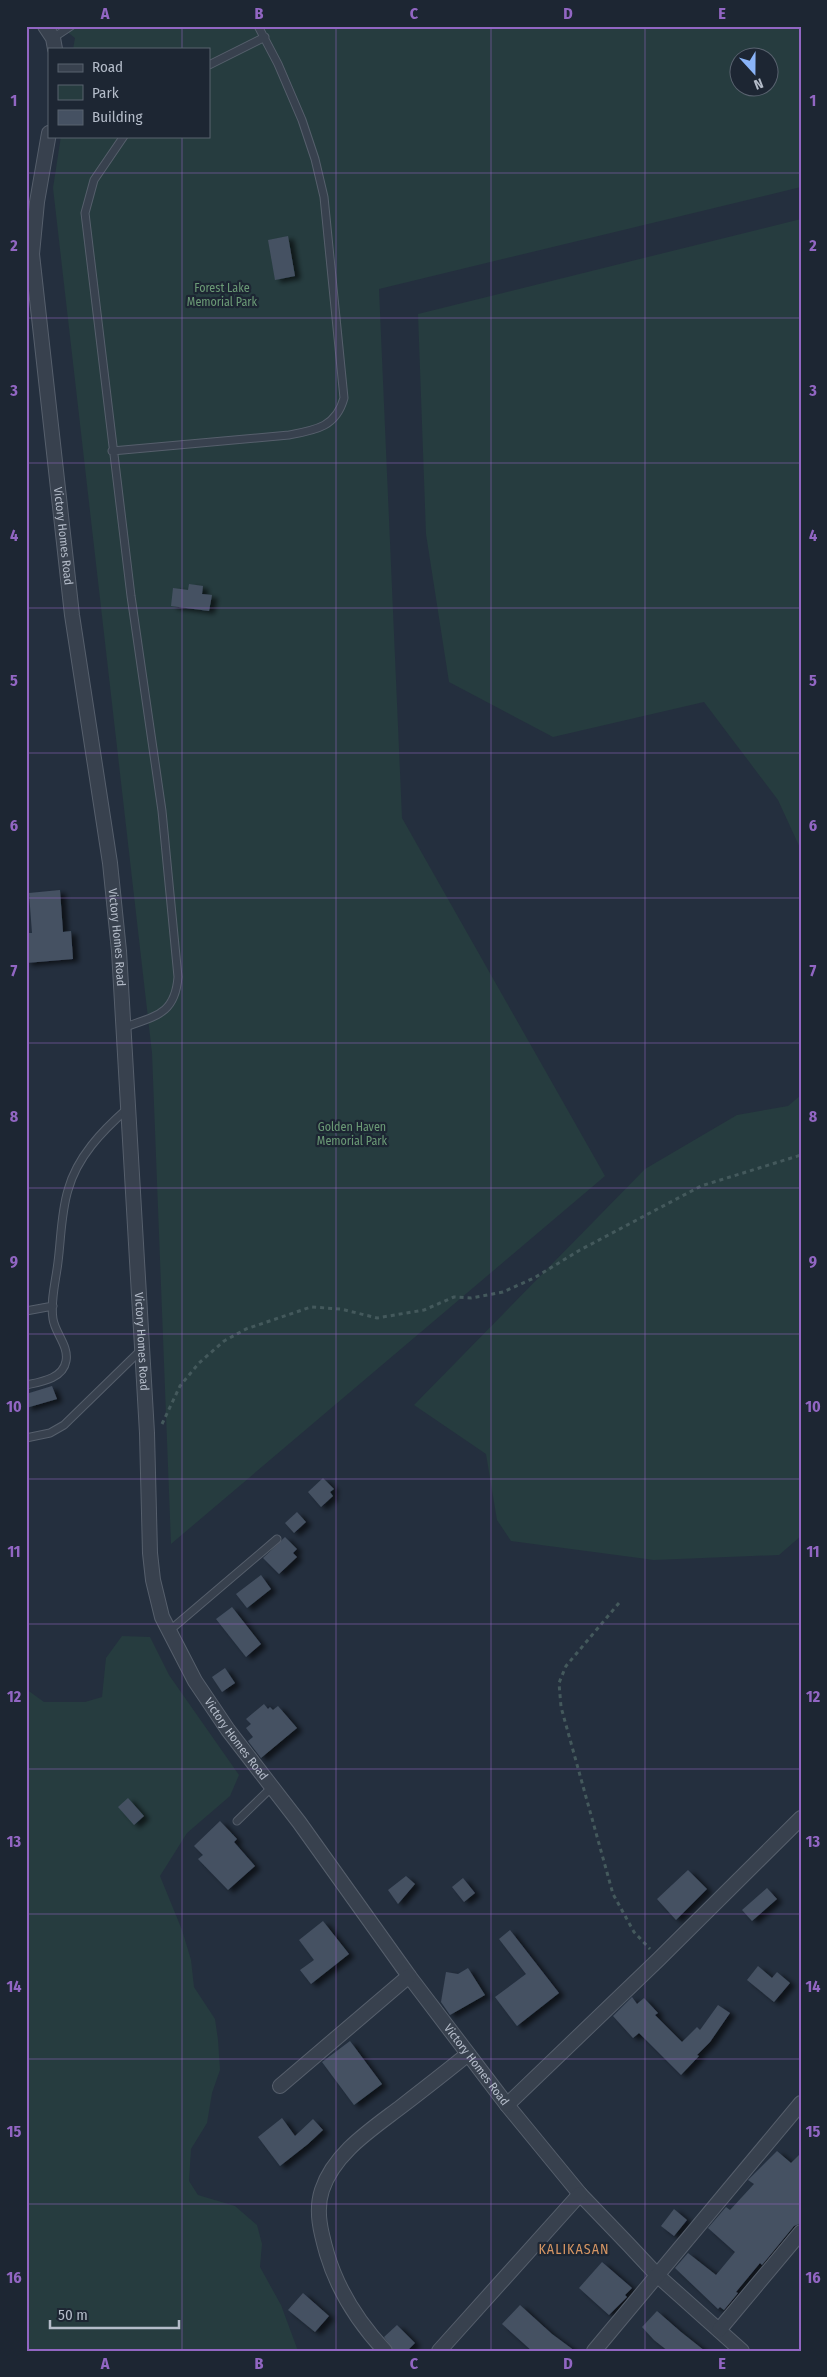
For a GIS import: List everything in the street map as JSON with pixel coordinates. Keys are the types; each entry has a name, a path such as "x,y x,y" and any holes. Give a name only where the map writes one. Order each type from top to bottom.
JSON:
{"street":[{"name":"Victory Homes Road","path":"48,138 33,230 32,254 73,624 110,863 125,1027 141,1350 147,1433 150,1553 158,1601 169,1632 195,1681 228,1730 272,1787 409,1976 507,2105 580,2194 657,2275 742,2351"},
{"path":"507,2105 659,1959 801,1818"},
{"path":"280,2086 409,1976"},
{"path":"385,2351 355,2316 342,2294 323,2239 318,2213 322,2192 328,2174 359,2140 468,2054"},
{"path":"594,2351 801,2103"},
{"path":"438,2351 580,2194"},
{"path":"719,2330 801,2232"}],"lane":[{"path":"51,38 71,26"},
{"path":"112,451 290,435 313,430 329,423 340,412 344,398 324,197 315,159 302,120 265,37 258,26"},
{"path":"210,64 265,37"},
{"path":"123,138 94,180 85,213 112,451 162,811 178,976 177,992 171,1004 160,1014 125,1027"},
{"path":"26,1385 55,1377 62,1371 66,1362 66,1354 52,1318 68,1190 76,1169 90,1147 104,1130 129,1107"},
{"path":"26,1311 53,1306"},
{"path":"26,1438 50,1433 64,1426 141,1350"},
{"path":"169,1632 277,1539"},
{"path":"237,1820 272,1787"}],"path":[{"path":"147,1433 158,1429 164,1421 180,1386 199,1363 224,1341 246,1329 310,1307 341,1309 377,1318 424,1310 454,1297 471,1298 503,1292 534,1278 580,1250 701,1186 801,1155"},
{"path":"619,1603 566,1666 559,1683 561,1707 613,1894 634,1932 659,1959"}],"green space":[{"name":"Forest Lake Memorial Park","path":"60,26 801,26 801,187 379,289 402,818 605,1176 171,1544 152,1053 53,188 61,138 210,138 210,48 73,48 75,38"},
{"path":"801,219 801,850 778,800 704,702 553,737 449,682 426,534 418,314"},
{"path":"801,1095 801,1536 779,1555 654,1560 511,1541 497,1520 486,1454 414,1405 645,1169 737,1115 788,1106"},
{"path":"122,1636 150,1637 169,1675 239,1775 230,1796 187,1833 160,1876 182,1930 191,1960 194,1987 215,2019 218,2040 220,2070 212,2093 207,2123 191,2149 189,2181 198,2195 235,2206 257,2225 262,2244 260,2267 281,2305 298,2351 26,2351 26,1689 44,1702 85,1702 102,1697 106,1658"}],"building":[{"path":"288,236 295,276 275,280 268,240"},
{"path":"189,584 203,586 202,594 212,595 209,611 171,606 173,588 188,590"},
{"path":"60,890 63,932 71,931 73,959 26,963 26,933 32,933 29,893"},
{"path":"52,1386 57,1399 26,1408 26,1394"},
{"path":"323,1478 334,1489 330,1492 333,1496 321,1507 308,1492"},
{"path":"297,1512 306,1522 294,1533 285,1523"},
{"path":"285,1537 297,1549 293,1553 297,1557 279,1574 263,1558"},
{"path":"261,1575 271,1589 247,1608 236,1594"},
{"path":"232,1607 261,1644 246,1657 216,1619"},
{"path":"225,1668 235,1683 222,1692 212,1677"},
{"path":"264,1704 268,1709 270,1707 273,1710 278,1706 297,1728 261,1758 248,1741 253,1737 246,1728 251,1724 246,1719"},
{"path":"128,1798 144,1816 134,1825 118,1807"},
{"path":"220,1821 237,1839 234,1842 255,1866 228,1890 198,1859 203,1855 194,1846"},
{"path":"688,1870 707,1889 676,1920 657,1899"},
{"path":"406,1876 415,1884 398,1904 388,1890"},
{"path":"463,1878 475,1893 464,1902 452,1887"},
{"path":"767,1888 777,1899 752,1921 742,1910"},
{"path":"323,1921 349,1954 311,1984 300,1970 314,1960 299,1940"},
{"path":"510,1930 559,1993 517,2026 495,1997 526,1974 499,1939"},
{"path":"758,1966 772,1978 777,1972 790,1983 774,2002 747,1980"},
{"path":"468,1968 485,1995 450,2015 441,2002 446,1972 458,1974"},
{"path":"632,1997 637,2004 644,1998 658,2013 655,2015 682,2042 697,2027 700,2030 718,2005 730,2013 710,2042 697,2055 699,2056 681,2075 639,2033 633,2038 613,2016"},
{"path":"350,2041 382,2084 354,2105 322,2062"},
{"path":"282,2118 295,2136 313,2119 323,2130 280,2166 258,2137"},
{"path":"777,2151 791,2163 801,2153 801,2223 794,2226 762,2265 760,2263 724,2310 720,2307 718,2309 675,2268 688,2253 716,2275 735,2252 708,2228 726,2207 730,2210 754,2184 748,2180"},
{"path":"674,2209 687,2220 674,2236 661,2226"},
{"path":"602,2262 632,2288 625,2295 627,2297 609,2315 579,2288"},
{"path":"303,2293 329,2316 315,2332 288,2310"},
{"path":"520,2305 552,2334 575,2351 532,2351 502,2324"},
{"path":"657,2311 705,2351 668,2351 654,2340 642,2327"},
{"path":"397,2325 415,2343 407,2351 394,2351 384,2337"}],"district":[{"name":"KALIKASAN","path":"574,2249"}],"park label":[{"name":"Golden Haven Memorial Park","path":"352,1134"}]}
